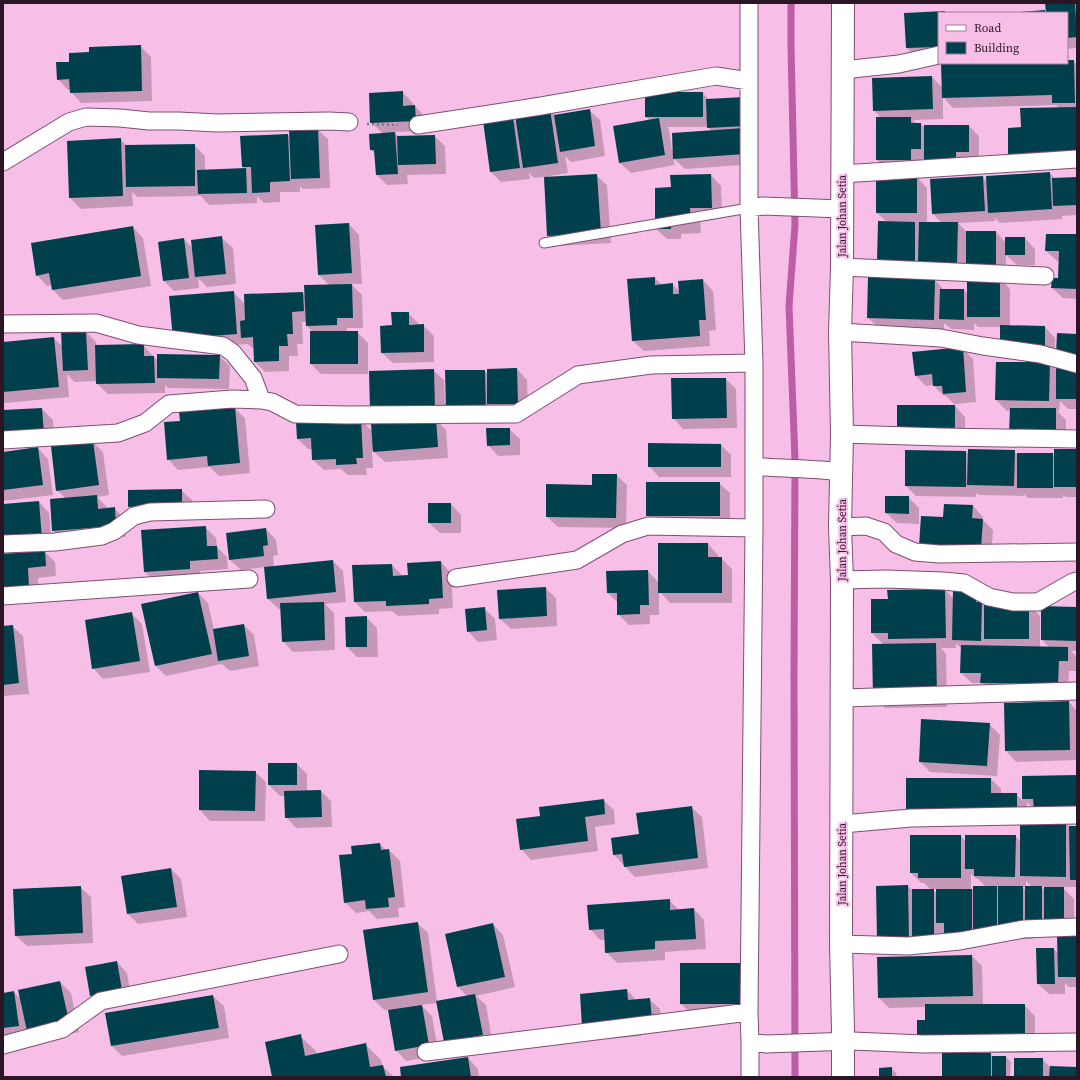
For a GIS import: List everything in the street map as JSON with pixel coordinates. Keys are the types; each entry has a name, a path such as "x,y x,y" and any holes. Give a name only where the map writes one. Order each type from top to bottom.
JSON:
{"main road":[{"name":"Jalan Johan Setia","path":"843,3 842,267 840,332 842,472 840,527 850,698 842,824 841,944 843,1077"}],"street":[{"path":"749,3 749,81 756,207 749,1012 758,1043 750,1077"},
{"path":"843,70 899,64 938,55"},
{"path":"418,125 716,76 749,81"},
{"path":"3,162 69,122 86,117 217,123 349,122"},
{"path":"842,174 1077,160"},
{"path":"756,207 842,209"},
{"path":"842,267 1045,276"},
{"path":"3,324 96,323 138,335 223,346 233,353 253,378 261,400"},
{"path":"840,332 941,338 1040,354 1077,364"},
{"path":"3,440 118,433 145,423 169,404 232,399 272,402 295,414 516,414 578,375 651,365 754,363"},
{"path":"842,434 1077,439"},
{"path":"754,466 820,469 842,472"},
{"path":"3,544 55,542 102,536 114,531 134,516 150,512 266,509"},
{"path":"456,578 577,560 622,534 648,526 754,528"},
{"path":"840,527 866,526 884,532 896,544 915,552 940,554 1077,552"},
{"path":"3,596 249,579"},
{"path":"842,580 886,579 964,583 989,597 1013,602 1038,602 1077,581"},
{"path":"850,698 1077,691"},
{"path":"842,824 911,818 1077,815"},
{"path":"841,944 908,946 960,941 1024,929 1077,927"},
{"path":"3,1045 62,1029 101,1001 339,954"},
{"path":"426,1052 749,1012"},
{"path":"758,1043 810,1043 843,1041 923,1044 1077,1042"}],"lane":[{"path":"544,243 756,207"}],"path":[{"path":"349,122 418,125"}],"building":[{"path":"1045,3 1075,3 1077,37 1068,38 1068,12 1046,12"},
{"path":"1045,10 1045,12 1020,12"},
{"path":"945,11 938,12 938,47 906,48 904,13"},
{"path":"141,45 142,91 70,93 69,79 57,80 56,62 69,62 69,53 89,52 89,47"},
{"path":"1068,60 1074,60 1075,103 1052,103 1052,95 942,98 941,64 1068,64"},
{"path":"932,76 933,109 873,111 872,78"},
{"path":"403,91 403,106 415,105 416,121 370,123 369,93"},
{"path":"645,92 703,92 703,117 645,117"},
{"path":"745,97 746,126 707,128 706,99"},
{"path":"1077,107 1077,154 1008,154 1008,128 1021,127 1020,108"},
{"path":"550,109 558,163 523,168 515,115"},
{"path":"590,109 595,146 560,152 554,115"},
{"path":"513,117 520,168 490,172 483,121"},
{"path":"876,117 911,117 911,123 921,123 921,149 911,149 911,160 876,160"},
{"path":"659,118 665,155 619,163 613,126"},
{"path":"924,125 969,125 969,152 956,152 956,162 924,162"},
{"path":"318,128 320,178 291,179 289,129"},
{"path":"744,128 745,154 673,159 672,133"},
{"path":"395,132 398,174 376,175 374,150 370,150 369,134"},
{"path":"288,134 290,181 270,182 270,192 252,193 251,167 242,167 240,136"},
{"path":"435,135 436,164 398,165 397,136"},
{"path":"121,138 123,196 69,198 67,141"},
{"path":"195,144 195,186 126,187 125,145"},
{"path":"246,168 247,193 198,194 197,170"},
{"path":"1050,172 1052,209 988,213 986,176"},
{"path":"597,174 601,233 547,236 544,177"},
{"path":"711,174 712,208 690,208 691,223 671,223 671,229 655,229 655,188 671,187 670,175"},
{"path":"876,176 917,176 917,213 876,213"},
{"path":"983,176 985,211 932,214 930,179"},
{"path":"1077,177 1077,205 1053,206 1052,178"},
{"path":"878,221 915,222 915,261 877,261"},
{"path":"919,222 958,222 957,263 918,263"},
{"path":"349,223 352,273 318,275 315,225"},
{"path":"133,226 141,276 52,290 49,273 36,276 31,243"},
{"path":"966,231 996,231 996,266 966,266"},
{"path":"1046,234 1077,234 1077,289 1051,288 1052,278 1058,278 1059,251 1045,251"},
{"path":"222,236 226,274 195,277 191,240"},
{"path":"1005,237 1025,237 1025,255 1005,255"},
{"path":"184,238 189,278 163,281 158,242"},
{"path":"655,277 655,285 673,283 673,294 679,294 678,281 703,279 706,320 699,320 700,336 632,341 627,279"},
{"path":"868,277 935,279 934,320 867,318"},
{"path":"967,277 1000,277 1000,317 967,317"},
{"path":"352,284 353,318 337,318 337,325 306,326 304,285"},
{"path":"940,289 964,289 964,320 939,319"},
{"path":"234,291 237,334 173,339 169,296"},
{"path":"303,292 304,311 292,312 293,334 287,334 288,346 279,346 279,361 254,362 253,337 241,338 240,321 245,320 244,294"},
{"path":"391,312 409,312 409,325 424,324 424,352 381,353 380,326 392,325"},
{"path":"1000,325 1045,326 1045,347 1000,346"},
{"path":"86,331 88,370 63,371 61,332"},
{"path":"310,331 358,331 358,364 310,364"},
{"path":"1057,333 1077,334 1077,356 1056,355"},
{"path":"54,337 59,387 3,392 3,342"},
{"path":"144,344 144,356 154,356 155,383 96,384 95,345"},
{"path":"963,347 966,392 943,394 942,386 933,386 932,374 915,376 912,352"},
{"path":"157,354 220,355 219,379 157,378"},
{"path":"1056,361 1077,361 1077,399 1056,399"},
{"path":"996,362 1050,362 1049,401 995,400"},
{"path":"517,368 518,404 487,404 487,369"},
{"path":"434,369 435,408 370,410 369,371"},
{"path":"445,370 485,370 486,411 446,411"},
{"path":"671,378 726,378 727,418 672,419"},
{"path":"897,405 955,405 955,434 897,433"},
{"path":"235,407 240,463 208,466 207,456 167,460 164,422 180,421 179,412"},
{"path":"42,408 44,434 3,436 3,410"},
{"path":"1010,408 1056,408 1056,435 1009,434"},
{"path":"361,419 363,458 356,458 357,464 336,465 336,459 312,460 311,438 297,439 296,422"},
{"path":"436,419 438,447 373,452 371,423"},
{"path":"486,428 510,428 510,445 487,446"},
{"path":"93,441 99,485 56,491 51,446"},
{"path":"648,443 721,444 721,467 648,467"},
{"path":"38,447 43,485 3,490 3,452"},
{"path":"968,449 1015,450 1014,486 967,485"},
{"path":"1054,449 1077,449 1077,487 1054,487"},
{"path":"905,450 966,451 966,487 905,486"},
{"path":"1017,453 1053,453 1053,488 1017,488"},
{"path":"592,474 617,474 616,518 546,517 546,484 592,485"},
{"path":"646,482 720,482 720,516 646,516"},
{"path":"182,489 182,505 128,507 128,490"},
{"path":"97,495 98,509 115,507 116,526 52,531 50,499"},
{"path":"885,496 909,496 909,514 885,513"},
{"path":"39,501 42,539 3,542 3,504"},
{"path":"428,503 451,503 451,523 428,523"},
{"path":"944,504 973,505 972,518 983,519 981,549 919,546 921,516 943,517"},
{"path":"206,526 207,546 217,546 218,559 190,561 190,569 144,572 141,530"},
{"path":"266,528 268,545 263,546 264,556 229,560 226,533"},
{"path":"658,543 708,543 708,557 722,557 722,593 658,593"},
{"path":"45,551 46,566 28,568 29,588 3,590 3,554"},
{"path":"333,560 336,592 267,599 264,567"},
{"path":"441,561 443,598 429,599 429,604 386,606 386,601 354,602 352,565 392,564 393,576 408,575 407,563"},
{"path":"648,570 649,605 640,605 640,614 617,615 617,593 607,593 606,571"},
{"path":"546,587 547,616 499,619 497,590"},
{"path":"945,589 946,638 888,639 888,633 871,633 871,599 888,599 887,590"},
{"path":"953,590 977,590 976,602 982,602 981,641 952,640"},
{"path":"198,592 212,654 155,666 141,604"},
{"path":"324,602 325,640 282,642 280,603"},
{"path":"984,604 1029,604 1029,639 984,639"},
{"path":"1041,606 1077,607 1077,641 1041,640"},
{"path":"485,607 487,630 467,632 465,609"},
{"path":"132,612 140,661 92,669 85,620"},
{"path":"367,616 367,647 346,647 345,617"},
{"path":"244,624 249,656 218,661 213,629"},
{"path":"13,625 19,683 3,685 3,626"},
{"path":"936,643 937,696 873,698 872,644"},
{"path":"961,645 1068,647 1068,661 1059,661 1058,684 980,683 981,673 960,673"},
{"path":"1069,701 1070,750 1005,751 1004,703"},
{"path":"921,719 990,723 987,766 919,762"},
{"path":"268,763 297,763 297,785 268,785"},
{"path":"199,770 256,771 255,811 199,810"},
{"path":"1077,775 1077,809 1034,810 1033,799 1022,799 1022,776"},
{"path":"906,778 991,778 991,793 1017,793 1017,810 906,810"},
{"path":"321,790 322,817 285,818 284,791"},
{"path":"604,799 605,814 585,817 588,841 520,850 516,819 540,816 539,807"},
{"path":"692,806 698,858 624,867 622,854 613,855 611,838 639,834 636,813"},
{"path":"1020,822 1066,822 1066,877 1020,876"},
{"path":"1069,826 1077,826 1077,880 1070,880"},
{"path":"910,835 961,835 961,878 918,878 918,873 910,873"},
{"path":"965,835 1016,835 1015,877 974,876 974,869 965,869"},
{"path":"380,843 381,850 389,849 395,897 388,898 389,907 366,909 365,900 344,903 339,855 352,854 351,846"},
{"path":"171,868 177,907 127,914 121,876"},
{"path":"908,885 909,940 877,940 876,886"},
{"path":"81,886 83,933 15,936 13,889"},
{"path":"973,886 997,886 997,932 973,932"},
{"path":"998,886 1023,886 1023,928 998,928"},
{"path":"1025,886 1042,886 1042,923 1025,923"},
{"path":"1044,887 1064,887 1064,922 1044,922"},
{"path":"912,889 934,889 934,939 912,939"},
{"path":"936,889 972,889 972,936 944,936 944,923 936,923"},
{"path":"670,899 670,910 694,908 696,939 655,941 655,949 605,953 604,929 589,930 587,905"},
{"path":"418,922 428,992 373,1000 363,930"},
{"path":"493,923 505,977 457,987 445,934"},
{"path":"1057,934 1077,934 1077,977 1058,977"},
{"path":"1036,948 1054,948 1055,984 1037,984"},
{"path":"972,955 973,996 878,998 877,957"},
{"path":"117,961 122,990 90,996 85,967"},
{"path":"680,963 742,963 742,1004 680,1004"},
{"path":"60,981 69,1021 27,1031 18,990"},
{"path":"627,989 628,1000 650,998 652,1020 582,1027 580,994"},
{"path":"14,991 19,1026 3,1028 3,993"},
{"path":"475,994 483,1035 444,1042 436,1001"},
{"path":"213,995 219,1028 111,1046 105,1013"},
{"path":"925,1004 1025,1004 1025,1042 917,1042 917,1020 925,1020"},
{"path":"422,1005 429,1045 395,1051 388,1010"},
{"path":"301,1034 305,1056 366,1043 370,1067 383,1065 386,1077 272,1077 265,1042"},
{"path":"942,1053 991,1053 991,1077 942,1077"},
{"path":"992,1056 1006,1056 1006,1077 992,1077"},
{"path":"468,1057 471,1077 401,1077 400,1067"},
{"path":"1014,1058 1043,1058 1043,1077 1014,1077"},
{"path":"1050,1066 1077,1067 1077,1077 1049,1077"},
{"path":"892,1067 892,1077 879,1077 879,1068"}],"waterway":[{"path":"791,3 795,225 789,306 795,460 795,1077"}]}
